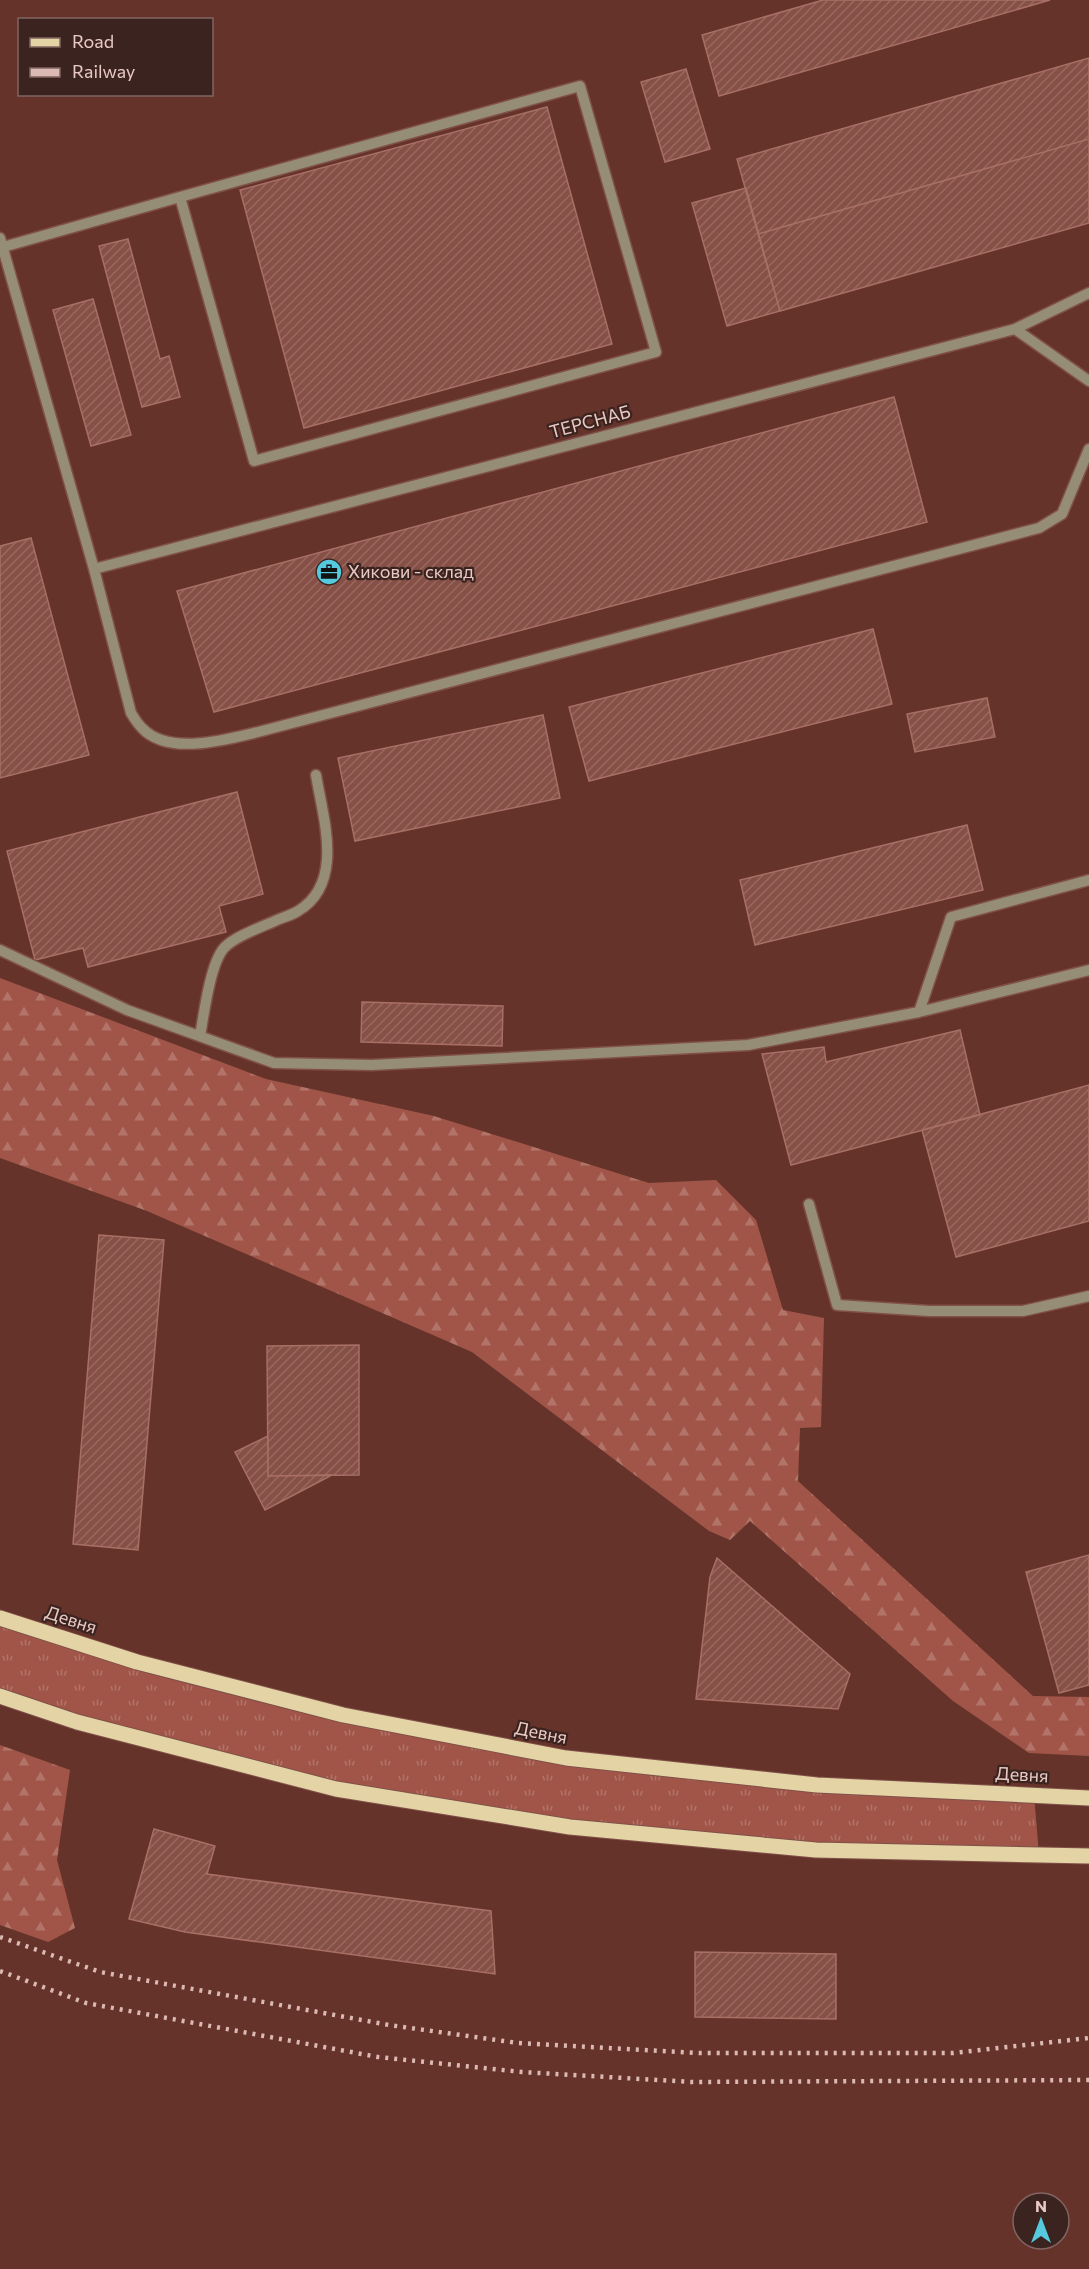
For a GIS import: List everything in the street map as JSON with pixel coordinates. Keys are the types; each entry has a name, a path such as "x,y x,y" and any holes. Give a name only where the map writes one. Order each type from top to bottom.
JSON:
{"main road":[{"name":"Девня","path":"0,1618 137,1662 343,1715 566,1758 817,1785 1089,1798"},
{"path":"0,1696 77,1722 336,1789 570,1827 816,1850 1089,1856"}],"lane":[{"path":"180,197 254,461 656,352 580,86 180,197 1,242 94,569 131,713 143,729 157,738 182,745 220,741 1039,528 1062,514 1089,448"},
{"name":"ТЕРСНАБ","path":"94,569 1015,329 1089,294"},
{"path":"1015,329 1089,381"},
{"path":"200,1036 213,973 224,948 245,934 299,910 317,893 326,872 327,844 316,775"},
{"path":"919,1012 951,917 1089,880"},
{"path":"0,950 126,1010 274,1063 372,1065 748,1045 919,1012 1089,970"},
{"path":"809,1204 837,1305 929,1311 1023,1311 1089,1296"}],"green space":[{"path":"0,978 266,1079 434,1116 649,1183 716,1180 756,1220 783,1310 824,1318 821,1427 800,1428 798,1481 1033,1696 1089,1697 1089,1756 1029,1753 953,1701 750,1521 730,1540 709,1531 472,1352 147,1211 0,1158"},
{"path":"0,1618 137,1662 566,1758 1034,1795 1039,1855 816,1850 570,1827 336,1789 0,1696"},
{"path":"0,1745 70,1770 57,1860 75,1928 48,1942 0,1925"}],"building":[{"path":"823,0 1050,0 719,96 702,35"},
{"path":"1089,58 1089,139 758,234 737,159"},
{"path":"686,69 710,149 665,162 641,82"},
{"path":"547,107 612,344 304,428 240,190"},
{"path":"1089,139 1089,223 780,311 758,234"},
{"path":"746,188 780,311 727,326 692,203"},
{"path":"128,239 160,359 169,356 180,397 142,407 99,246"},
{"path":"93,299 131,435 91,446 53,310"},
{"path":"894,397 927,522 214,712 177,591"},
{"path":"31,538 89,755 0,778 0,546"},
{"path":"873,629 892,704 589,781 569,707"},
{"path":"987,698 995,737 915,752 907,714"},
{"path":"543,715 560,798 355,841 338,758"},
{"path":"237,792 263,894 219,906 226,932 88,967 83,948 35,960 7,851"},
{"path":"967,825 983,890 755,945 740,880"},
{"path":"362,1002 503,1006 502,1046 361,1042"},
{"path":"960,1030 980,1115 791,1165 762,1054 824,1047 826,1062"},
{"path":"1089,1085 1089,1221 956,1257 922,1130"},
{"path":"99,1235 164,1240 138,1550 73,1544"},
{"path":"359,1345 359,1475 268,1476 267,1346"},
{"path":"268,1436 268,1476 332,1475 265,1510 235,1452"},
{"path":"1089,1555 1089,1685 1059,1693 1026,1572"},
{"path":"717,1558 850,1674 838,1709 696,1699 710,1577"},
{"path":"154,1829 215,1846 207,1874 491,1911 495,1974 185,1932 129,1919"},
{"path":"695,1952 836,1954 836,2019 695,2017"}],"railway":[{"path":"0,1937 100,1972 389,2025 518,2043 699,2053 953,2053 1089,2038"},
{"path":"0,1971 86,2003 378,2057 522,2072 692,2082 1089,2080"}],"place":[{"name":"Хикови - склад","path":"329,572"}]}
